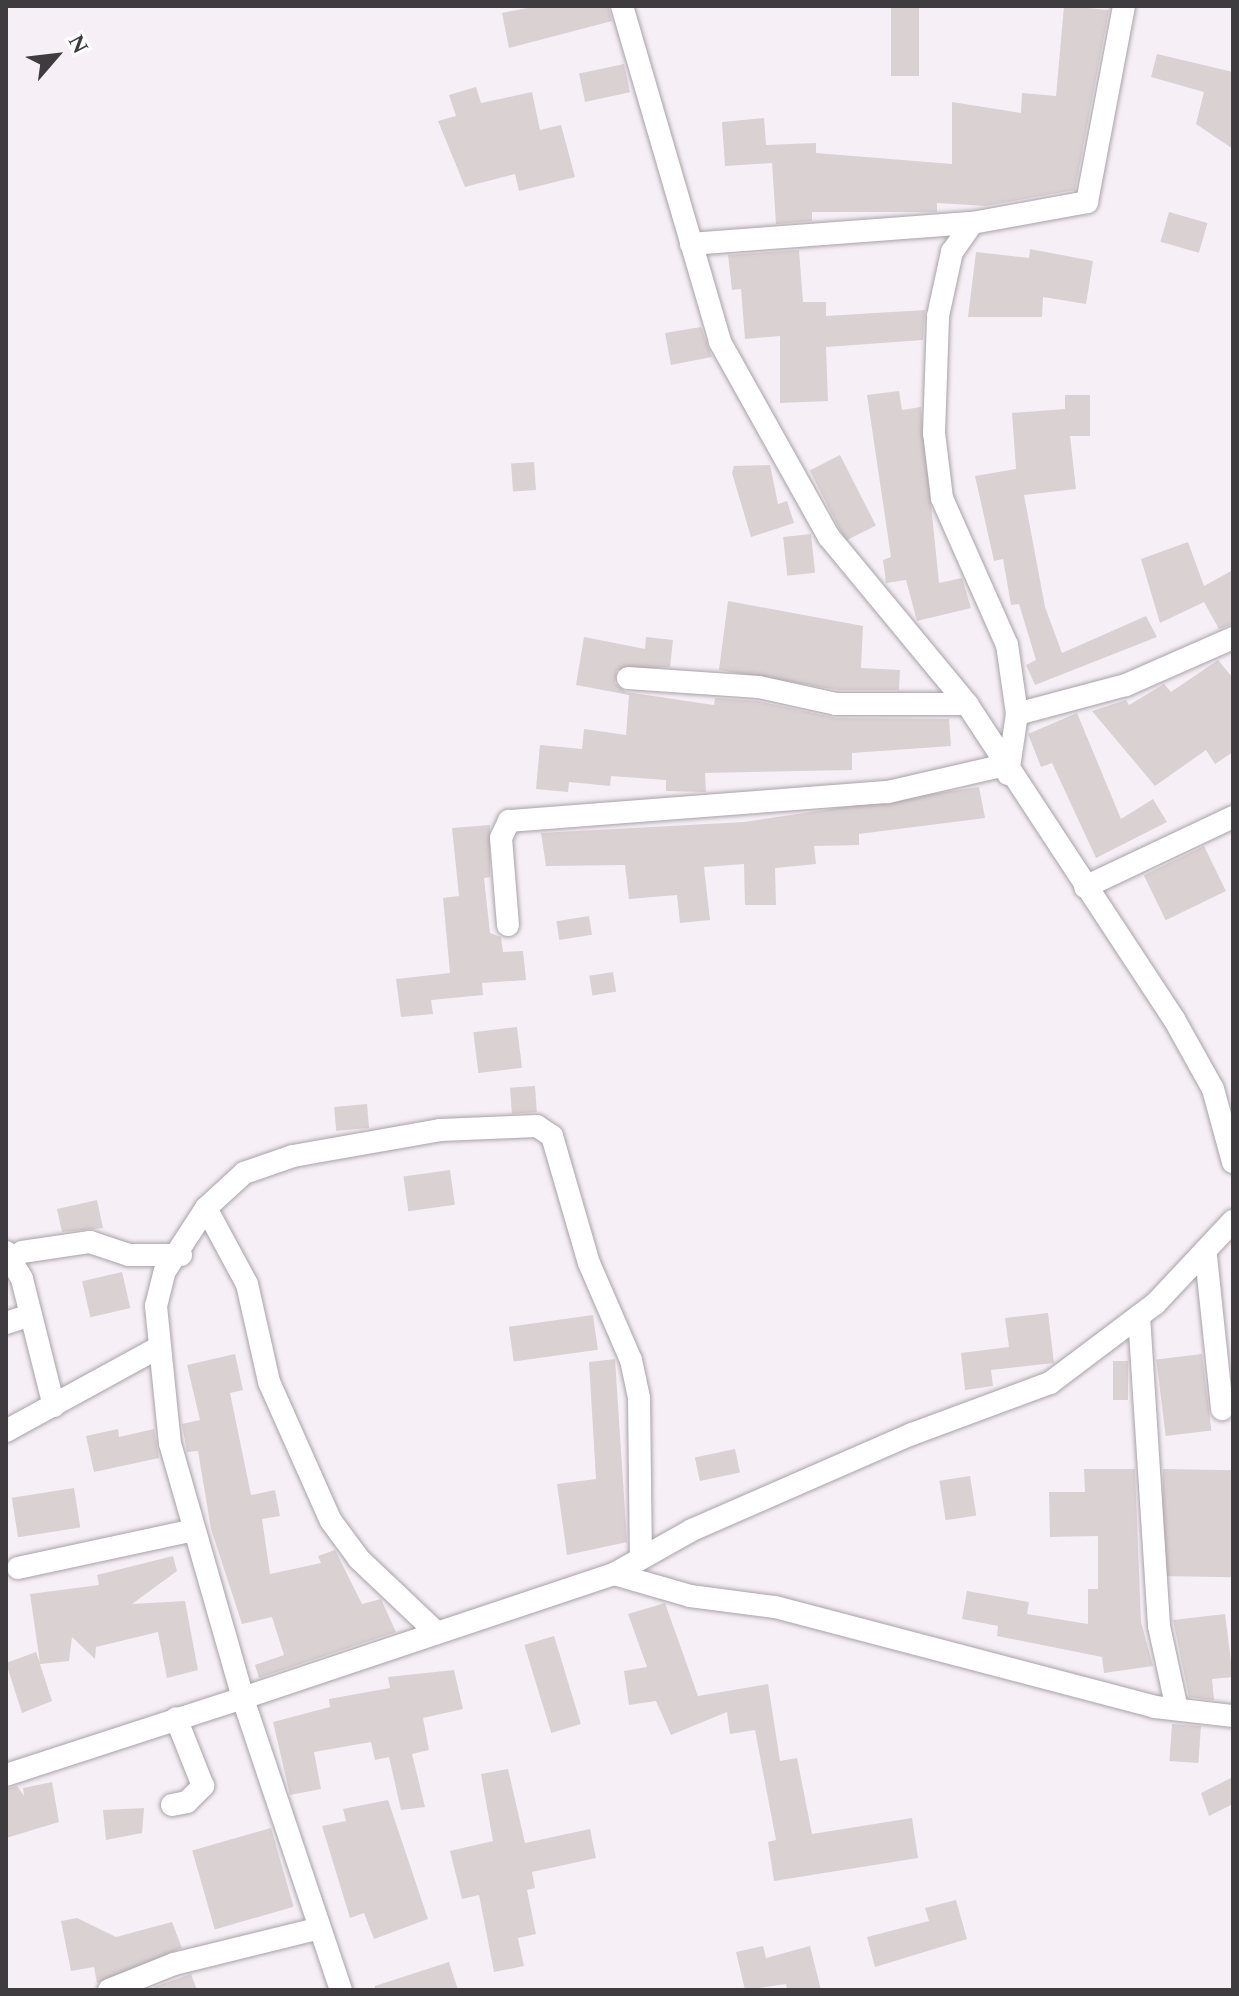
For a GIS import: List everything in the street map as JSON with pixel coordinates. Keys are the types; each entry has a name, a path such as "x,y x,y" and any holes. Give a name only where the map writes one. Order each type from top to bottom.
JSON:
{"street":[{"path":"622,6 720,342 829,537 967,704 1005,770 1085,887 1213,1089 1233,1162"},
{"path":"691,244 972,223 1087,202 1124,6"},
{"path":"972,223 952,252 938,316 934,433 942,498 1007,645 1017,714 1005,770"},
{"path":"1017,714 1126,685 1233,638"},
{"path":"628,678 759,687 836,704 967,704"},
{"path":"508,925 501,838 509,821 888,792 1005,770"},
{"path":"1085,887 1233,817"},
{"path":"341,1990 316,1929 194,1530 156,1349 165,1271 181,1255 206,1208 244,1173 347,1143 537,1126 552,1136 589,1263 634,1373 641,1558"},
{"path":"206,1208 247,1284 269,1382 331,1521 436,1632"},
{"path":"6,1775 614,1574 641,1558 912,1434 1050,1383 1139,1316 1206,1256 1233,1221"},
{"path":"54,1406 14,1252 90,1242 129,1255 181,1255"},
{"path":"1206,1256 1222,1409"},
{"path":"6,1323 31,1315"},
{"path":"1139,1316 1159,1626 1177,1709"},
{"path":"6,1431 156,1349"},
{"path":"18,1568 194,1530"},
{"path":"614,1574 690,1596 775,1607 1177,1709 1233,1716"},
{"path":"172,1805 187,1802 203,1786 176,1718"},
{"path":"109,1990 174,1964 316,1929"}],"building":[{"path":"538,6 608,6 612,21 509,48 502,13"},
{"path":"891,6 919,6 919,76 891,76"},
{"path":"1064,6 1109,10 1075,190 986,206 937,203 937,212 812,212 812,221 776,224 772,163 725,166 722,122 764,118 766,145 816,143 816,153 952,164 952,102 1021,113 1022,93 1056,96"},
{"path":"1157,54 1233,72 1233,149 1196,124 1204,92 1151,77"},
{"path":"624,64 630,92 585,102 579,74"},
{"path":"476,87 481,103 532,92 540,130 561,125 575,177 519,191 515,174 465,187 438,121 456,116 449,95"},
{"path":"1169,212 1207,223 1199,253 1160,242"},
{"path":"1030,249 1093,261 1086,304 1043,297 1042,317 968,317 976,252 1029,258"},
{"path":"799,250 803,302 826,302 826,316 925,310 923,340 826,347 828,401 780,403 780,336 745,339 741,289 732,290 728,255"},
{"path":"701,327 712,357 671,365 665,333"},
{"path":"899,391 902,410 921,407 939,583 962,578 971,608 917,621 906,580 886,583 883,560 891,557 867,395"},
{"path":"1065,395 1090,395 1090,436 1070,436 1076,489 1024,495 1045,607 1062,653 1146,616 1157,637 1035,685 1026,665 1036,660 1019,604 1011,605 1003,559 994,561 975,476 1016,469 1012,413 1065,409"},
{"path":"840,455 876,525 846,541 810,470"},
{"path":"534,462 536,490 513,492 511,464"},
{"path":"770,465 778,504 787,501 794,523 751,537 732,473 734,466"},
{"path":"811,534 815,573 787,576 783,537"},
{"path":"1188,542 1204,586 1233,570 1233,624 1219,629 1204,602 1160,623 1141,559"},
{"path":"728,601 863,626 861,668 900,670 899,690 838,690 719,670"},
{"path":"584,637 645,649 646,637 673,640 670,667 617,670 615,683 626,692 714,705 715,698 757,701 836,718 949,719 951,746 852,753 852,770 705,773 706,792 666,791 666,780 611,776 610,786 569,782 568,792 536,789 540,745 582,749 584,729 626,735 629,695 576,685"},
{"path":"1218,660 1233,678 1233,752 1215,764 1206,750 1155,786 1092,711 1126,700 1129,705 1164,684 1171,692"},
{"path":"1077,713 1121,819 1153,799 1167,822 1096,858 1052,763 1041,767 1028,734"},
{"path":"979,787 985,818 859,834 859,845 814,846 816,864 775,868 776,905 745,905 744,864 704,867 710,920 680,923 677,895 629,899 625,865 546,866 541,833 744,822"},
{"path":"490,825 490,877 484,878 490,933 501,937 503,952 523,951 526,980 482,983 483,995 431,1000 433,1014 401,1017 396,979 450,973 443,898 459,896 452,828"},
{"path":"1204,846 1226,891 1166,920 1144,875"},
{"path":"589,916 592,935 559,940 556,921"},
{"path":"613,972 616,992 592,996 589,976"},
{"path":"517,1027 522,1068 478,1073 473,1032"},
{"path":"535,1086 537,1112 512,1114 510,1088"},
{"path":"367,1104 369,1128 336,1131 334,1107"},
{"path":"450,1170 455,1205 408,1211 403,1177"},
{"path":"97,1200 103,1228 62,1232 57,1209"},
{"path":"122,1272 130,1308 90,1317 82,1281"},
{"path":"1048,1313 1054,1363 991,1370 993,1386 965,1390 961,1353 1009,1347 1005,1318"},
{"path":"593,1315 598,1350 514,1361 509,1327"},
{"path":"235,1354 243,1390 230,1393 251,1495 275,1490 280,1516 262,1519 270,1574 321,1563 318,1556 335,1550 362,1604 381,1599 396,1632 259,1678 255,1665 284,1655 272,1617 242,1624 211,1529 198,1451 187,1452 182,1424 200,1420 187,1365"},
{"path":"1202,1354 1211,1430 1166,1436 1156,1360"},
{"path":"615,1359 627,1542 567,1555 557,1484 596,1479 589,1362"},
{"path":"1113,1361 1128,1361 1128,1400 1113,1400"},
{"path":"118,1429 119,1437 154,1429 159,1458 94,1472 86,1436"},
{"path":"735,1449 740,1472 700,1481 695,1458"},
{"path":"1084,1469 1135,1469 1141,1622 1153,1666 1104,1673 1102,1657 997,1636 998,1626 962,1619 967,1591 1029,1602 1027,1614 1088,1624 1088,1589 1098,1589 1098,1536 1050,1537 1049,1492 1085,1492"},
{"path":"1163,1469 1233,1470 1231,1577 1161,1576"},
{"path":"970,1476 976,1516 946,1520 939,1481"},
{"path":"74,1488 80,1528 18,1537 12,1498"},
{"path":"173,1556 177,1571 132,1604 185,1601 198,1670 167,1678 158,1632 96,1647 95,1659 72,1637 69,1661 40,1664 52,1701 22,1713 6,1663 36,1652 40,1663 30,1594 99,1585 97,1575"},
{"path":"665,1603 698,1696 768,1684 780,1761 797,1758 812,1834 912,1818 918,1858 774,1881 768,1842 776,1840 755,1730 730,1734 727,1712 671,1735 656,1701 629,1705 624,1671 647,1667 628,1614"},
{"path":"1225,1614 1233,1677 1212,1679 1214,1700 1189,1697 1173,1620"},
{"path":"554,1636 581,1724 551,1733 524,1645"},
{"path":"454,1670 463,1709 423,1718 429,1750 412,1754 425,1807 401,1810 389,1757 375,1760 371,1742 314,1752 321,1789 290,1795 273,1722 330,1707 329,1699 390,1688 388,1677"},
{"path":"1172,1724 1201,1726 1198,1763 1169,1761"},
{"path":"508,1769 525,1843 590,1829 596,1858 532,1872 535,1888 527,1890 536,1934 518,1938 524,1966 494,1972 479,1895 462,1899 450,1851 493,1841 481,1774"},
{"path":"1233,1777 1233,1804 1209,1816 1201,1793"},
{"path":"52,1782 59,1822 6,1838 6,1789 17,1786 24,1796 23,1788"},
{"path":"388,1800 428,1919 374,1939 364,1913 350,1918 322,1826 346,1821 343,1809"},
{"path":"144,1808 142,1833 106,1840 103,1810"},
{"path":"271,1828 294,1907 215,1929 192,1851"},
{"path":"956,1900 967,1939 875,1967 867,1937 929,1921 925,1908"},
{"path":"77,1918 116,1937 172,1922 182,1948 97,1983 94,1967 71,1971 61,1921"},
{"path":"763,1946 766,1958 810,1946 821,1990 787,1990 786,1984 745,1990 736,1952"},
{"path":"449,1962 458,1990 375,1990 375,1986"},
{"path":"191,1974 197,1990 154,1990 154,1987"}]}
